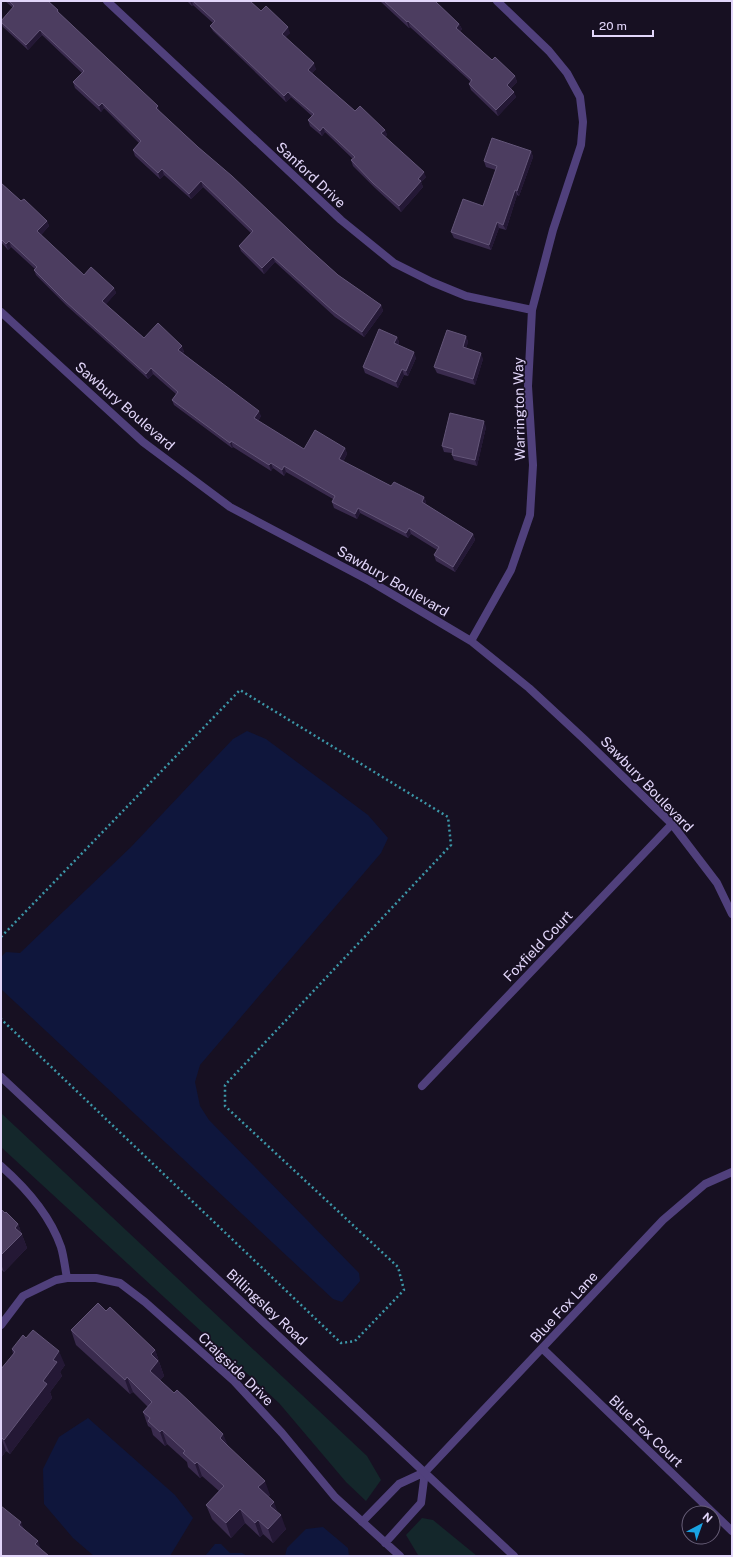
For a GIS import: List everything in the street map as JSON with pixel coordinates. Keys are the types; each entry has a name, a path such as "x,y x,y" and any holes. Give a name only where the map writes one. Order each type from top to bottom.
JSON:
{"street":[{"name":"Sanford Drive","path":"107,1 341,220 394,263 432,282 466,296 532,310"},
{"name":"Warrington Way","path":"471,641 511,570 530,515 533,465 528,386 532,310 553,230 581,145 584,122 580,97 567,73 549,51 497,1"},
{"name":"Sawbury Boulevard","path":"1,312 143,442 230,507 370,581 471,641 529,688 672,824 717,883 732,914"},
{"name":"Foxfield Court","path":"422,1086 672,824"},
{"name":"Billingsley Road","path":"1,1077 514,1556"},
{"path":"1,1166 19,1182 35,1201 54,1230 61,1249 66,1278"},
{"name":"Blue Fox Lane","path":"425,1472 543,1349 663,1220 705,1184 732,1172"},
{"name":"Craigside Drive","path":"1,1325 23,1296 56,1280 66,1278 96,1278 120,1283 145,1302 234,1381 282,1433 335,1497 400,1556"},
{"name":"Blue Fox Court","path":"543,1349 732,1531"},
{"path":"362,1522 399,1484 425,1472"},
{"path":"385,1543 421,1503 425,1472"}],"path":[{"path":"1,937 240,690 448,817 451,845 225,1085 225,1106 398,1267 404,1290 355,1341 341,1343 1,1019"}],"green space":[{"path":"1,1113 367,1456 381,1480 366,1501 346,1482 279,1403 1,1147"},
{"path":"422,1518 433,1520 477,1556 418,1555 406,1535"}],"water":[{"path":"247,731 266,739 368,815 388,838 381,853 200,1065 195,1082 200,1106 209,1120 359,1273 360,1281 342,1302 333,1299 1,989 1,957 6,952 20,953 131,847 233,739"},
{"path":"88,1418 175,1495 193,1518 170,1556 94,1556 73,1538 44,1504 43,1469 59,1437"},
{"path":"323,1527 348,1548 349,1556 285,1556 287,1548 306,1529"},
{"path":"215,1544 221,1544 230,1553 242,1553 247,1556 205,1556"}],"building":[{"path":"9,1 48,1 158,106 156,108 232,176 308,248 338,275 381,305 362,332 333,311 273,257 262,268 239,246 253,231 201,181 189,194 162,169 158,173 133,150 141,141 102,103 99,106 73,82 84,71 40,30 26,45 1,22 14,6"},
{"path":"193,1 250,1 261,11 266,6 288,27 282,34 314,63 308,70 355,111 360,106 385,130 381,133 424,172 418,179 421,181 399,206 373,183 351,160 355,157 323,127 320,131 308,120 314,114 288,92 284,96 210,26 215,21"},
{"path":"384,1 435,1 459,24 456,28 492,60 495,57 515,76 507,85 514,92 496,110 469,84 472,80"},
{"path":"492,138 531,151 503,225 497,222 489,245 451,232 463,199 483,206 497,166 484,161"},
{"path":"1,183 21,201 24,199 47,221 37,231 84,275 91,267 114,288 102,301 144,338 158,323 182,346 178,350 259,411 254,418 304,449 315,430 345,448 339,459 391,486 394,482 424,497 422,502 473,534 453,567 434,555 439,547 409,528 406,533 358,508 355,514 332,502 335,496 284,466 282,470 271,463 269,465 231,441 230,443 172,400 178,392 151,368 146,374 65,301 34,270 37,267 9,241 6,244 1,239"},
{"path":"379,329 397,337 394,343 414,352 406,371 402,369 396,382 363,367"},
{"path":"447,330 466,336 463,347 481,353 473,379 434,367"},
{"path":"450,413 484,421 475,460 452,455 453,449 442,446"},
{"path":"1,1209 18,1224 15,1228 22,1234 1,1255"},
{"path":"98,1303 106,1311 110,1307 155,1350 151,1354 158,1361 150,1371 174,1393 177,1390 190,1402 223,1434 220,1438 265,1481 258,1487 274,1502 270,1506 281,1515 268,1529 258,1520 255,1523 240,1509 226,1523 206,1505 224,1486 197,1462 195,1464 183,1453 185,1451 162,1430 160,1432 148,1421 150,1418 143,1412 152,1402 127,1377 125,1380 71,1330"},
{"path":"33,1330 59,1351 53,1360 57,1362 43,1381 47,1384 4,1440 1,1437 1,1369 15,1352 12,1349 23,1335 26,1338"},
{"path":"1,1506 21,1522 19,1525 38,1541 35,1544 49,1556 1,1556"}]}
